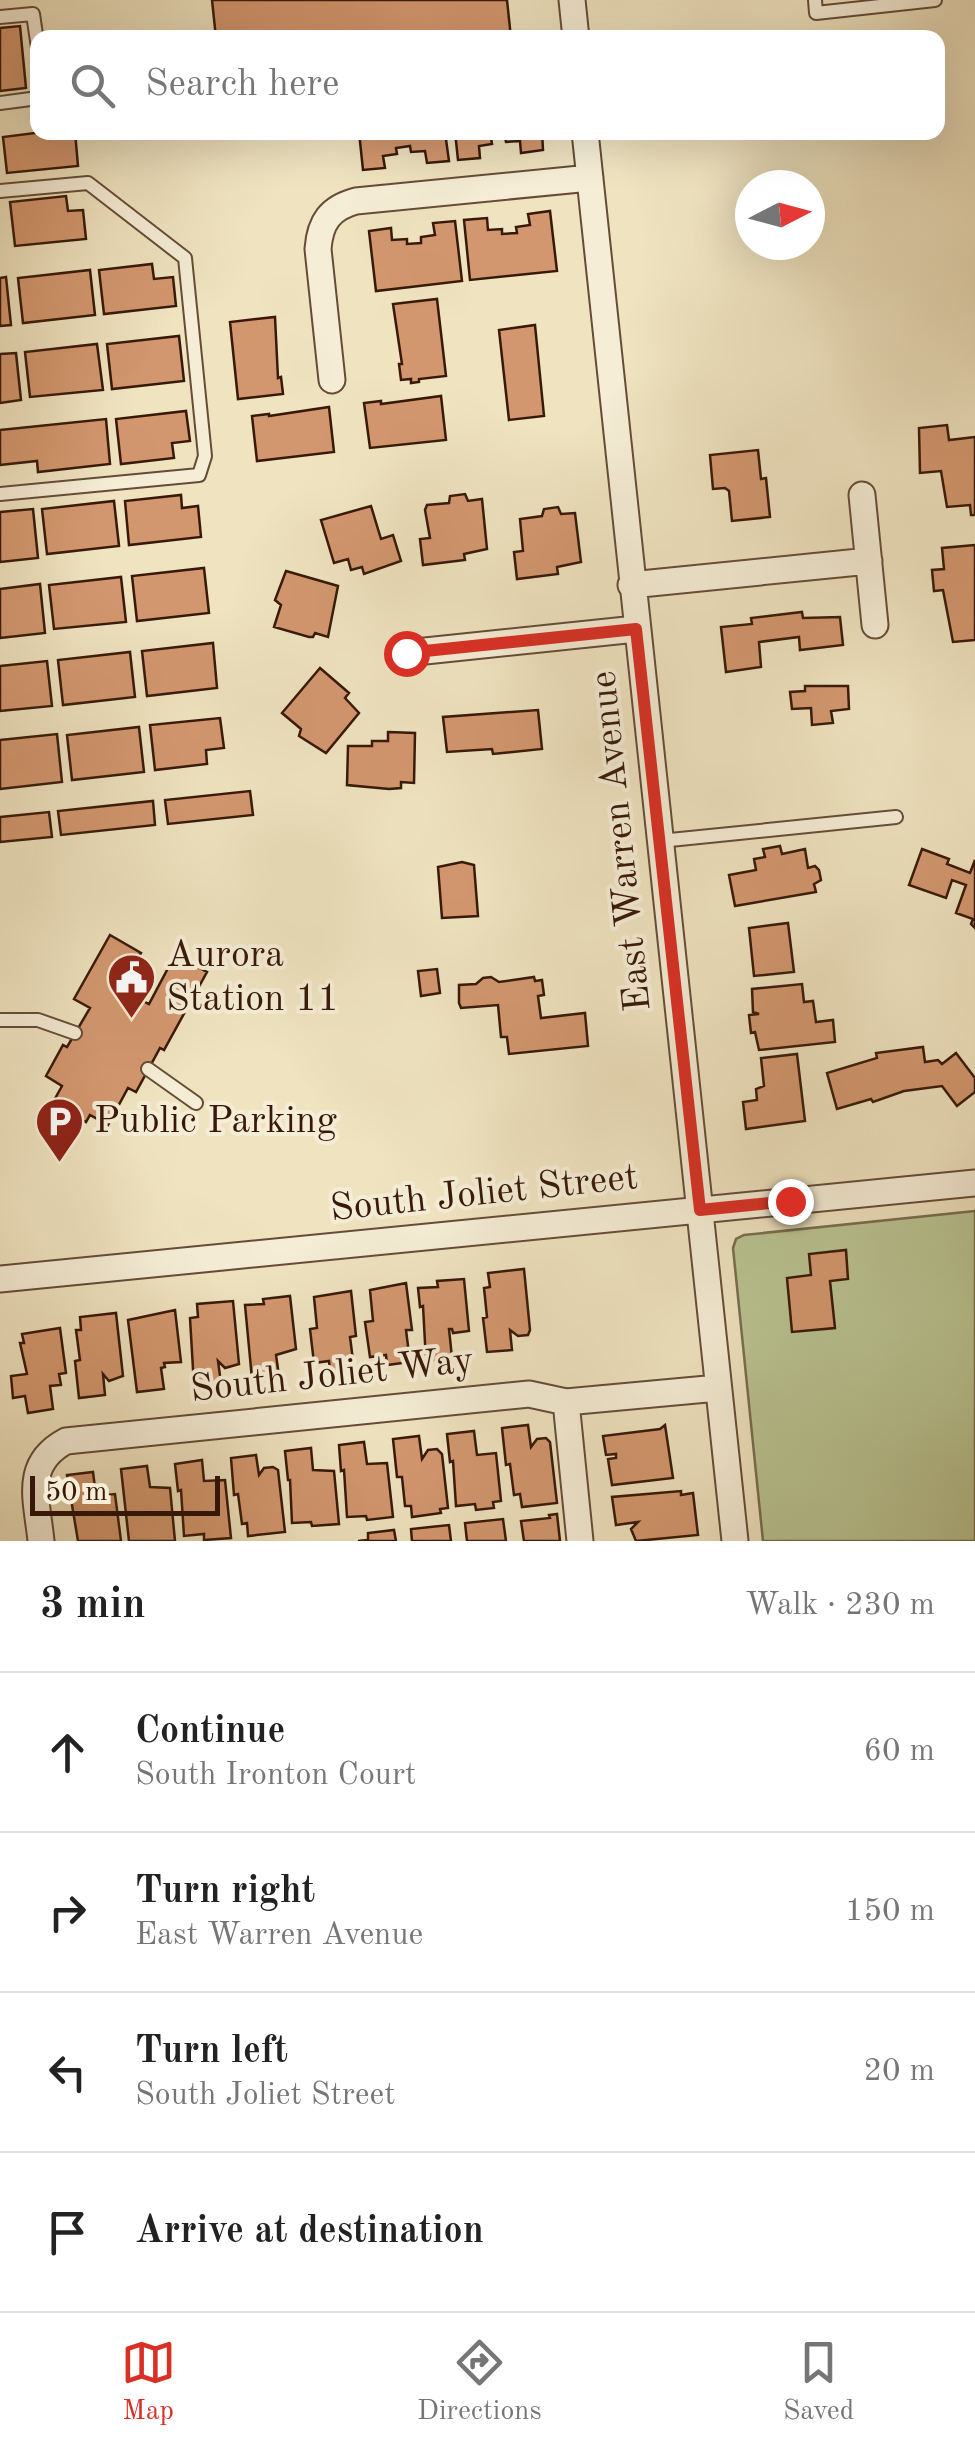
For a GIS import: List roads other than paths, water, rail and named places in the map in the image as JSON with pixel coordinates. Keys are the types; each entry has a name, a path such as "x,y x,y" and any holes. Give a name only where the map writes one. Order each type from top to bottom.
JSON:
{"street":[{"path":"572,0 575,30"},
{"name":"East Warren Avenue","path":"587,140 735,1541"},
{"path":"332,380 318,249 321,228 334,210 356,201 590,178"},
{"path":"862,495 876,626"},
{"path":"631,584 868,560"},
{"path":"406,653 636,629"},
{"name":"South Joliet Street","path":"0,1279 975,1184"},
{"name":"South Joliet Way","path":"41,1541 35,1480 39,1464 50,1450 66,1441 529,1394 566,1402 718,1388"},
{"path":"566,1402 580,1541"}],"lane":[{"path":"815,0 816,12 935,0"},
{"path":"0,18 33,14 35,30"},
{"path":"0,102 30,99"},
{"path":"0,191 88,183 185,258 205,456 199,475 0,494"},
{"path":"660,841 896,817"},
{"path":"0,1020 38,1020 75,1033"},
{"path":"148,1069 196,1103"}],"place":[{"name":"Aurora Station 11","path":"131,1020"},
{"name":"Public Parking","path":"59,1164"}]}
